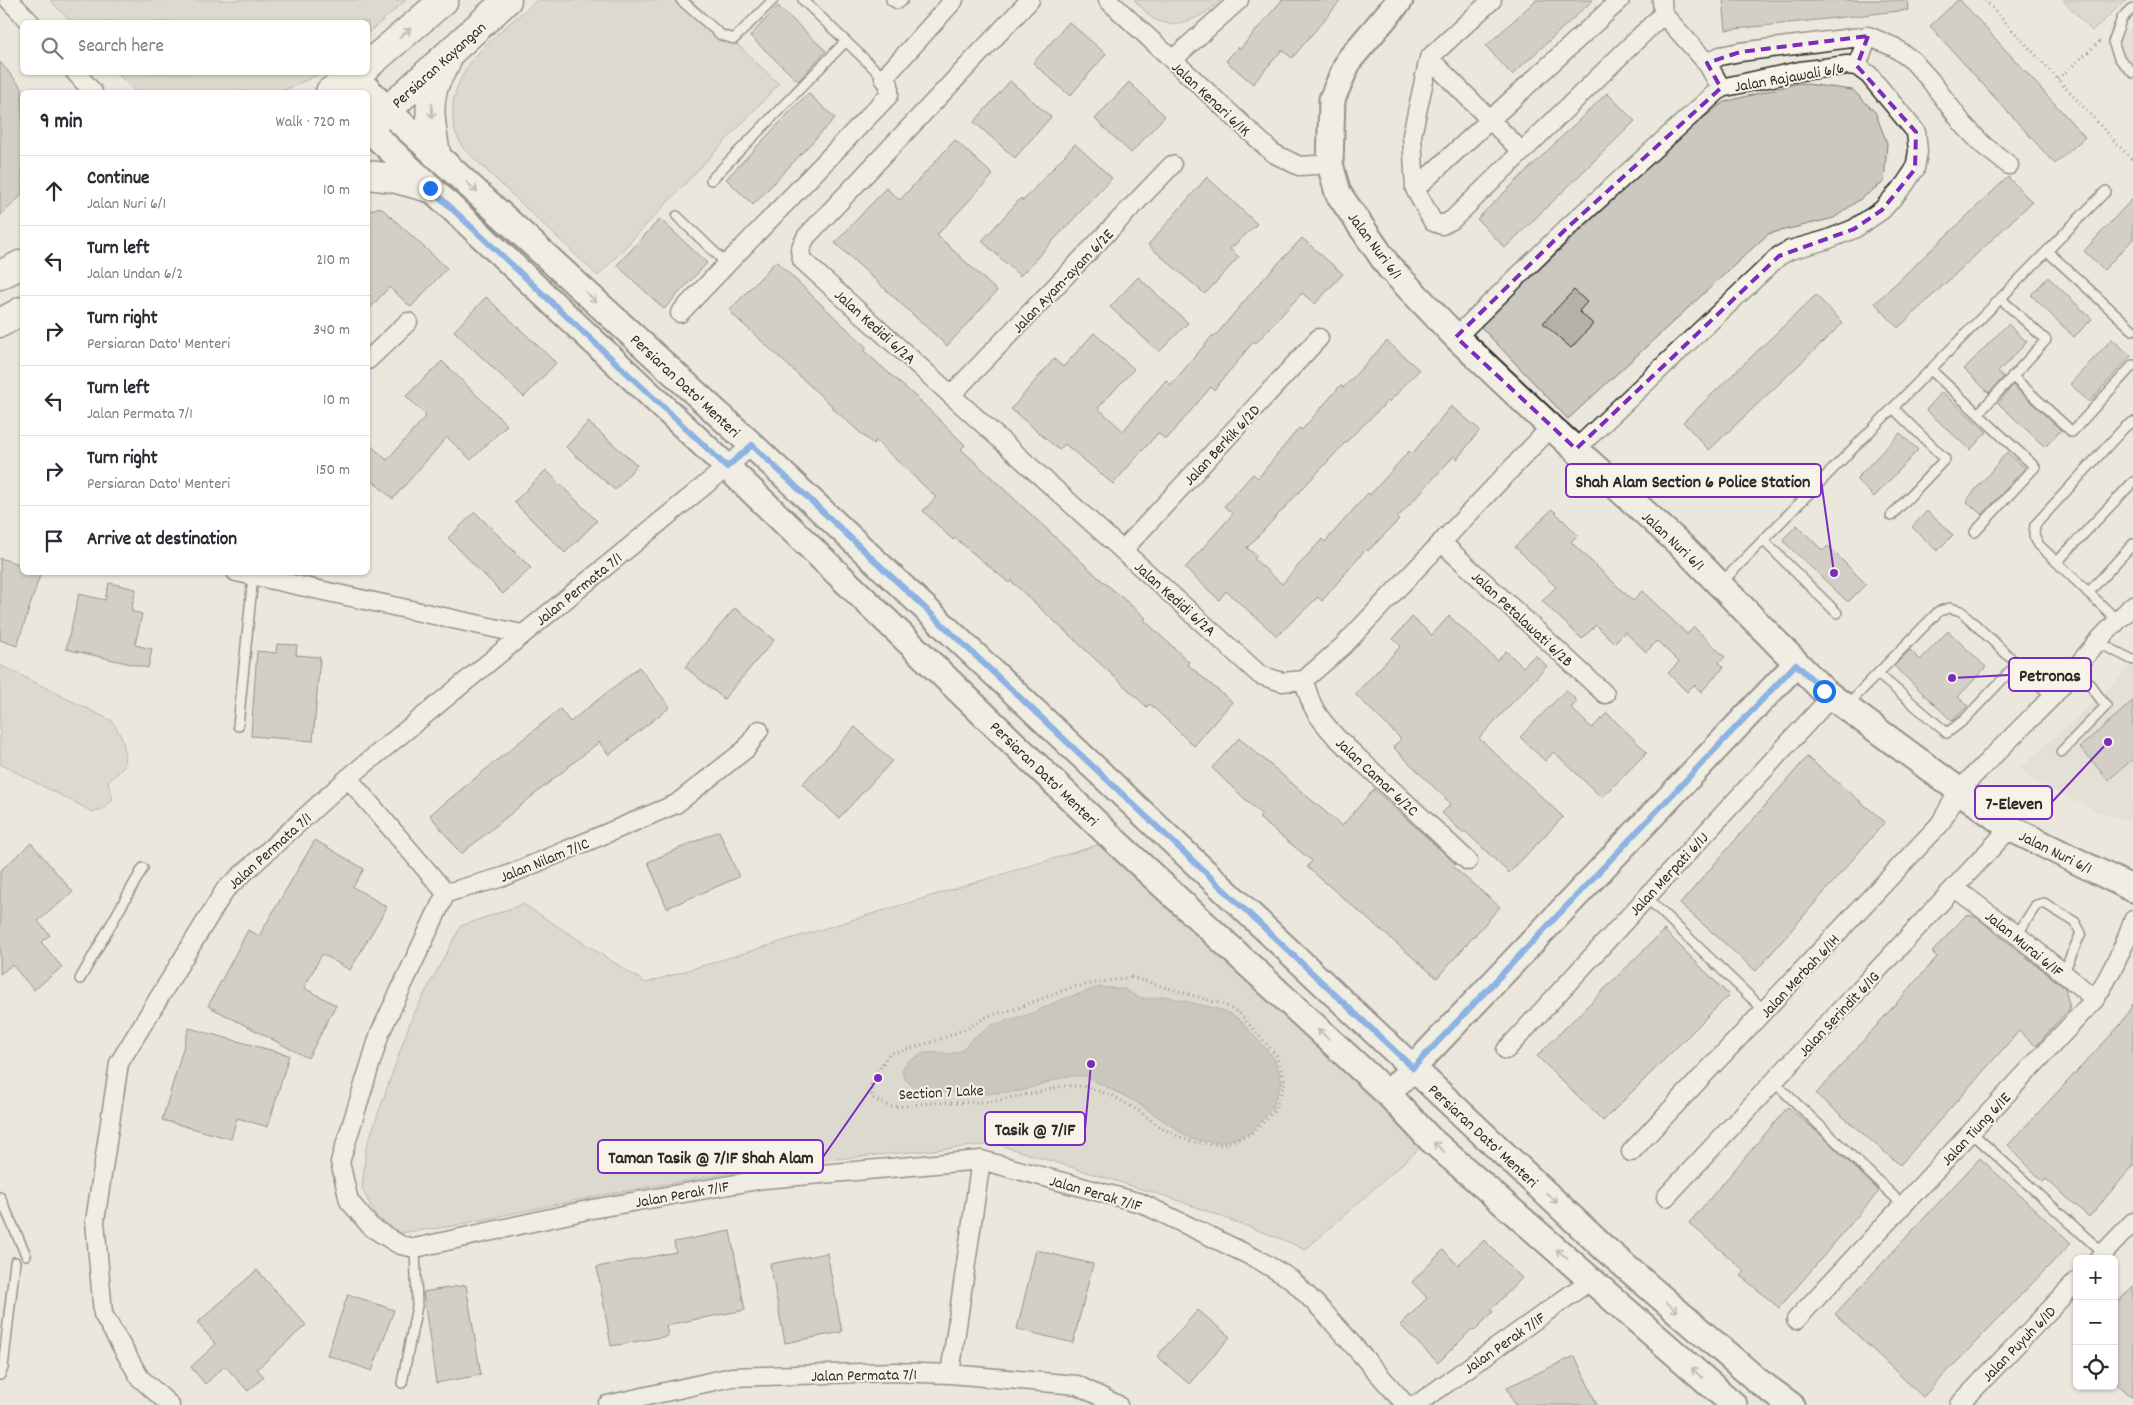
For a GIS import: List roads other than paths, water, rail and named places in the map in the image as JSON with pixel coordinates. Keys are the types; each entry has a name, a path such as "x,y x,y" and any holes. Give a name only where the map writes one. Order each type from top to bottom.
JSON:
{"main road":[{"path":"370,63 444,0"},
{"name":"Persiaran Kayangan","path":"370,126 508,0"},
{"name":"Jalan Nuri 6/1","path":"1400,0 1350,60 1332,99 1330,164 1338,193 1389,267 1456,336 1551,427 1686,550 1796,664 1838,702 2010,828 2133,889"},
{"path":"436,154 432,128 432,98 435,82 453,50"},
{"path":"333,90 354,75"},
{"name":"Persiaran Dato' Menteri","path":"363,75 387,110 752,445 1604,1248 1758,1381 1791,1405"},
{"name":"Persiaran Dato' Menteri","path":"370,130 727,467 1114,840 1388,1094 1430,1139 1734,1405"},
{"path":"370,175 393,178 430,188"},
{"path":"0,275 20,265"},
{"path":"0,323 20,312"},
{"path":"1388,1094 1796,664"}],"street":[{"path":"9,0 28,20"},
{"path":"680,313 889,95 889,84 884,78 954,0"},
{"name":"Jalan Kedidi 6/2A","path":"1030,0 806,237 800,250 802,260 1260,675 1282,682 1304,680"},
{"name":"Jalan Kenari 6/1K","path":"1108,0 1272,153 1299,166 1330,164"},
{"path":"1172,60 1239,0"},
{"path":"1492,0 1429,58 1412,135 1415,189 1433,222 1442,225 1452,220 1522,152 1662,7 1707,63 1721,88"},
{"path":"1415,189 1620,0"},
{"path":"1707,63 1720,56 1740,52 1868,36 1894,47 1913,61 1930,80 1963,124 1983,145 2009,165"},
{"path":"1858,66 1868,36"},
{"path":"1429,58 1522,152"},
{"name":"Jalan Rajawali 6/6","path":"1456,336 1568,227 1721,88 1800,71 1846,65 1858,66 1869,75 1916,132 1918,152 1915,169 1905,184 1882,210 1854,229 1826,240 1790,250 1779,256 1576,449"},
{"path":"77,75 90,90"},
{"name":"Jalan Ayam-ayam 6/2E","path":"952,394 1172,165"},
{"path":"370,358 408,322"},
{"name":"Jalan Berkik 6/2D","path":"1123,550 1319,338"},
{"path":"1304,680 1344,646 1551,427"},
{"name":"Jalan Permata 7/1","path":"170,1405 140,1378 103,1314 95,1221 119,1063 225,890 348,778 752,445"},
{"name":"Jalan Petalawati 6/2B","path":"1441,542 1605,694"},
{"path":"249,575 522,634"},
{"name":"Jalan Merbah 6/1H","path":"1630,1152 1940,824 1959,790 2052,697 2097,642 2133,605"},
{"name":"Jalan Camar 6/2C","path":"1304,680 1309,701 1317,717 1468,860"},
{"name":"Jalan Merpati 6/1J","path":"1506,1050 1646,897 1838,702"},
{"name":"Jalan Nilam 7/1C","path":"446,893 503,877 676,804 746,750 759,730"},
{"path":"348,778 446,893 380,1033 340,1162 349,1202 371,1227 400,1245 416,1248"},
{"name":"Jalan Serindit 6/1G","path":"1666,1197 2010,828"},
{"name":"Jalan Murai 6/1F","path":"1955,888 2017,935 2095,999"},
{"name":"Jalan Tiung 6/1E","path":"1796,1320 2095,999 2113,971 2133,920"},
{"path":"950,1374 982,1160"},
{"name":"Jalan Perak 7/1F","path":"416,1248 592,1209 764,1180 982,1160 1141,1203 1259,1260 1291,1279 1322,1310 1406,1405"},
{"path":"2101,1255 2133,1222"},
{"name":"Jalan Perak 7/1F","path":"1416,1405 1591,1280"},
{"name":"Jalan Puyuh 6/1D","path":"1959,1405 2073,1285"},
{"name":"Jalan Permata 7/1","path":"607,1405 732,1377 894,1372 950,1374 1076,1385 1118,1405"}],"lane":[{"path":"680,0 721,36 734,39 772,0"},
{"path":"803,0 884,78"},
{"path":"891,0 897,4 903,0"},
{"path":"2133,8 2122,18 2113,42 2119,58 2133,73"},
{"path":"711,180 846,41"},
{"path":"1720,584 2106,191"},
{"path":"677,216 727,264"},
{"path":"2047,251 2133,330"},
{"path":"1978,414 2046,340 2001,299"},
{"path":"2012,376 2072,432 2133,365"},
{"path":"1930,370 2035,467 1975,532"},
{"path":"1891,516 1945,459 1893,408"},
{"path":"2118,621 2039,545 2034,536 2035,525 2125,427 2133,422"},
{"path":"2057,562 2133,482"},
{"path":"1763,540 1837,612"},
{"path":"2088,592 2133,544"},
{"path":"238,726 253,576"},
{"path":"1838,702 1878,674 1939,611 1950,608 1961,611 2052,697"},
{"path":"2097,642 2133,660"},
{"path":"1878,674 1947,733 1964,720 2017,664"},
{"path":"2061,752 2106,706 2077,668"},
{"path":"80,978 143,868"},
{"path":"1646,897 1765,1011"},
{"path":"2017,935 2036,905 2044,902 2075,922 2081,933 2063,974"},
{"path":"1774,1082 1904,1205"},
{"path":"1971,1132 2099,1255"},
{"path":"0,1197 26,1255"},
{"path":"402,1383 417,1306 416,1248"},
{"path":"0,1375 3,1368 15,1262"}],"place":[{"name":"Shah Alam Section 6 Police Station","path":"1834,573"},
{"name":"Petronas","path":"1952,678"},
{"name":"7-Eleven","path":"2108,742"},
{"name":"Tasik @ 7/1F","path":"1091,1064"},
{"name":"Taman Tasik @ 7/1F Shah Alam","path":"878,1078"}]}
